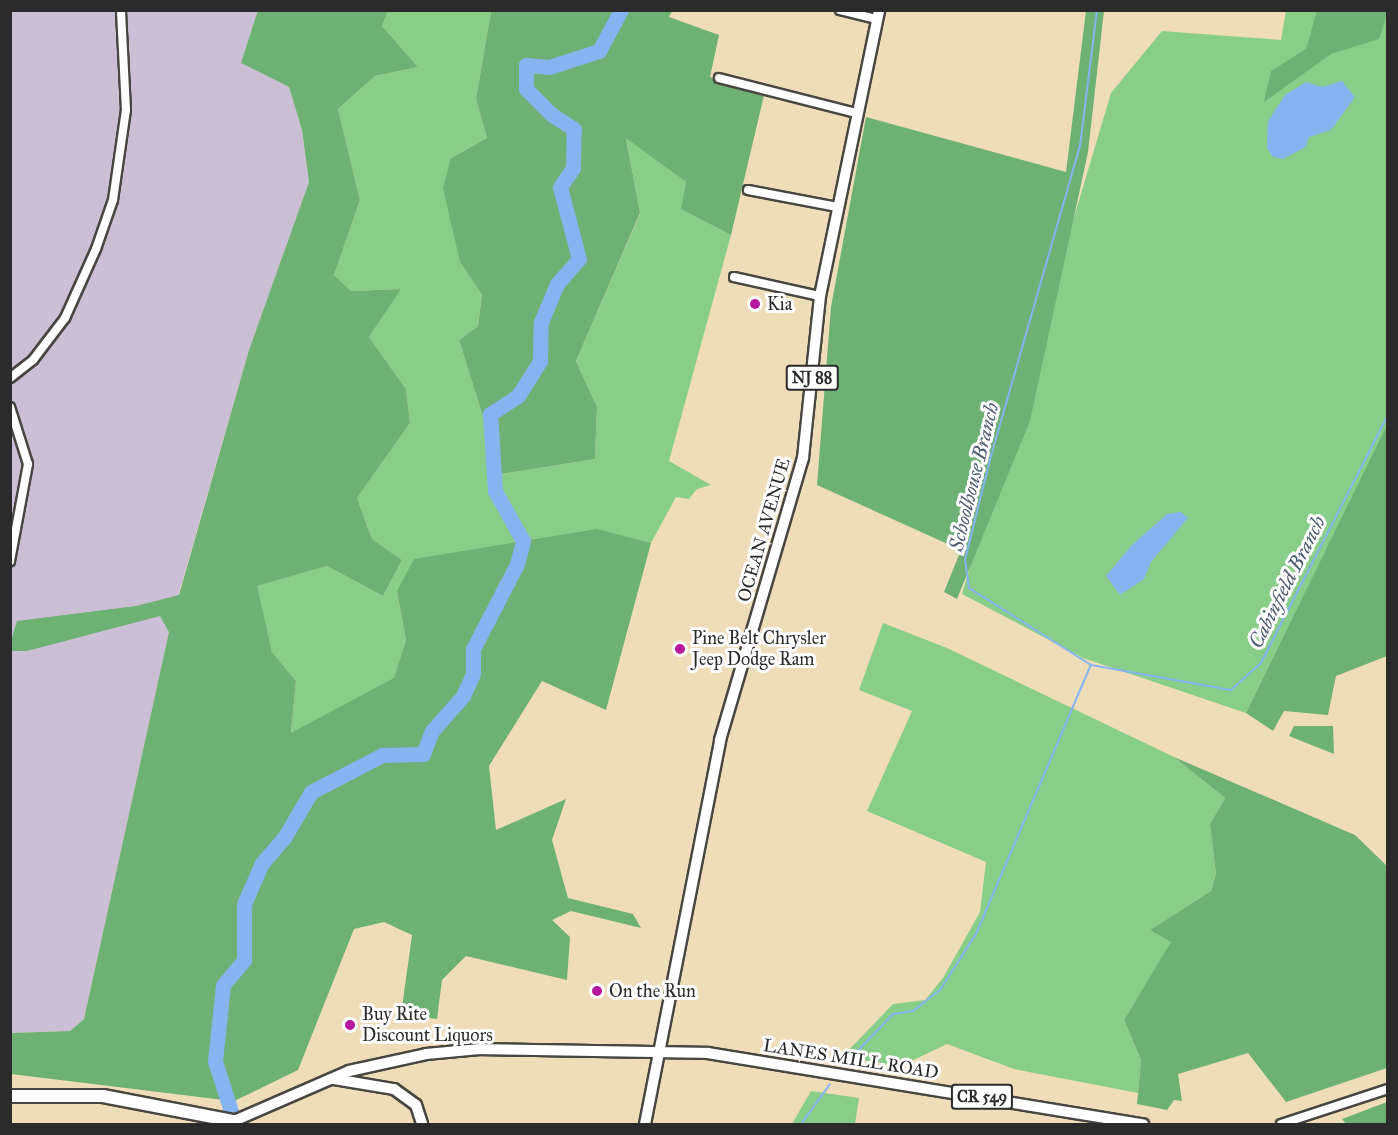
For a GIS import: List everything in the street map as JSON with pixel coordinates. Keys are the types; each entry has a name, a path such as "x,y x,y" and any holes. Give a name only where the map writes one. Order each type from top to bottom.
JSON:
{"highway":[{"path":"10,1096 103,1096 231,1122"}],"main road":[{"name":"OCEAN AVENUE","path":"645,1125 720,740 802,458 820,296 878,15"},
{"name":"CR 549","path":"231,1122 333,1079 391,1060 466,1050 660,1050"},
{"name":"LANES MILL ROAD","path":"660,1050 774,1063 1143,1125"},
{"path":"333,1079 394,1089 416,1105 422,1125"}],"street":[{"path":"10,378 33,360 65,318 96,249 112,200 126,110 121,10"},
{"path":"840,10 878,15"},
{"path":"718,78 856,113"},
{"path":"748,190 837,207"},
{"path":"734,277 820,296"},
{"path":"10,406 28,464 27,485 10,561"},
{"path":"1281,1125 1388,1089"}],"shaded area":[{"path":"10,11 258,11 241,63 289,87 302,130 309,182 249,350 173,614 84,1019 70,1031 10,1033"}],"green space":[{"path":"258,10 388,11 382,26 418,67 375,76 338,109 360,200 334,275 351,291 401,289 369,337 406,389 410,423 357,498 372,539 402,560 383,596 327,566 257,586 272,652 296,681 291,733 394,678 406,640 397,591 414,559 597,529 651,543 606,710 542,681 489,766 496,830 566,799 552,840 568,898 633,914 641,928 571,911 552,920 570,937 567,980 466,956 442,980 437,1019 401,1015 412,935 384,922 354,929 298,1070 226,1105 224,1100 11,1074 11,1033 70,1031 84,1019 169,632 160,616 27,651 11,651 10,644 17,621 136,606 179,595 249,350 309,182 302,130 289,87 241,63"},
{"path":"388,11 491,11 476,99 487,138 451,158 460,262 482,295 478,326 459,340 501,474 595,459 597,407 576,361 640,214 626,137 686,182 682,209 731,235 669,461 711,485 697,489 689,499 676,497 651,543 597,530 397,591 406,640 394,679 291,734 296,681 272,652 256,586 327,566 383,596 402,560 372,539 357,498 410,423 406,389 369,337 400,289 351,291 334,275 360,200 338,109 375,76 418,67 382,26"},
{"path":"491,11 672,11 669,17 719,35 710,77 765,91 731,235 681,209 686,182 626,138 640,213 576,361 597,407 595,459 501,474 459,340 478,326 482,295 460,262 443,188 451,158 487,138 476,99"},
{"path":"1086,11 1104,11 1088,152 1030,421 957,599 944,592 961,550 817,485 831,307 866,117 1066,172"},
{"path":"1286,11 1387,11 1387,428 1246,713 1083,658 962,594 1111,93 1162,31 1281,40"},
{"path":"1317,11 1387,11 1387,15 1379,39 1331,54 1264,102 1271,71 1306,49"},
{"path":"1387,425 1387,656 1336,676 1328,715 1284,711 1273,731 1246,713"},
{"path":"883,623 947,648 1174,757 1225,798 1210,824 1216,874 1211,891 1150,930 1172,942 1124,1020 1141,1060 1138,1093 1014,1069 947,1044 901,1066 842,1057 893,1004 925,1000 943,978 980,912 986,862 867,811 912,711 859,690"},
{"path":"1294,726 1333,726 1334,754 1289,736"},
{"path":"1174,757 1355,835 1387,866 1387,1068 1286,1102 1248,1053 1178,1074 1182,1101 1174,1100 1167,1110 1137,1104 1141,1060 1124,1020 1171,942 1150,930 1211,891 1216,874 1210,824 1225,798"},
{"path":"811,1091 859,1098 855,1124 792,1124"},
{"path":"1387,1102 1387,1124 1346,1124 1342,1119"}],"water":[{"path":"1342,81 1355,97 1331,130 1309,137 1306,147 1283,159 1273,157 1267,148 1268,121 1285,95 1306,82 1322,87"},
{"path":"1181,512 1188,518 1151,562 1144,579 1120,595 1106,576 1132,545 1167,514"}],"waterway":[{"path":"235,1124 215,1061 223,985 244,960 244,904 262,863 284,838 311,792 382,755 423,754 432,731 463,696 473,674 473,649 517,564 523,541 495,491 490,414 518,396 540,361 541,322 557,284 579,259 560,187 573,168 574,129 551,114 526,89 526,65 549,67 599,51 621,10"},
{"name":"Schoolhouse Branch","path":"847,1062 893,1014 913,1011 940,990 976,934 1091,665 969,588 965,560 991,456 1080,146 1097,10"},
{"name":"Cabinfield Branch","path":"1091,665 1231,690 1261,663 1388,415"},
{"name":"Schoolhouse Branch","path":"801,1124 830,1084"}],"place":[{"name":"Kia","path":"755,304"},
{"name":"Pine Belt Chrysler Jeep Dodge Ram","path":"680,649"},
{"name":"On the Run","path":"597,991"},
{"name":"Buy Rite Discount Liquors","path":"350,1025"}]}
